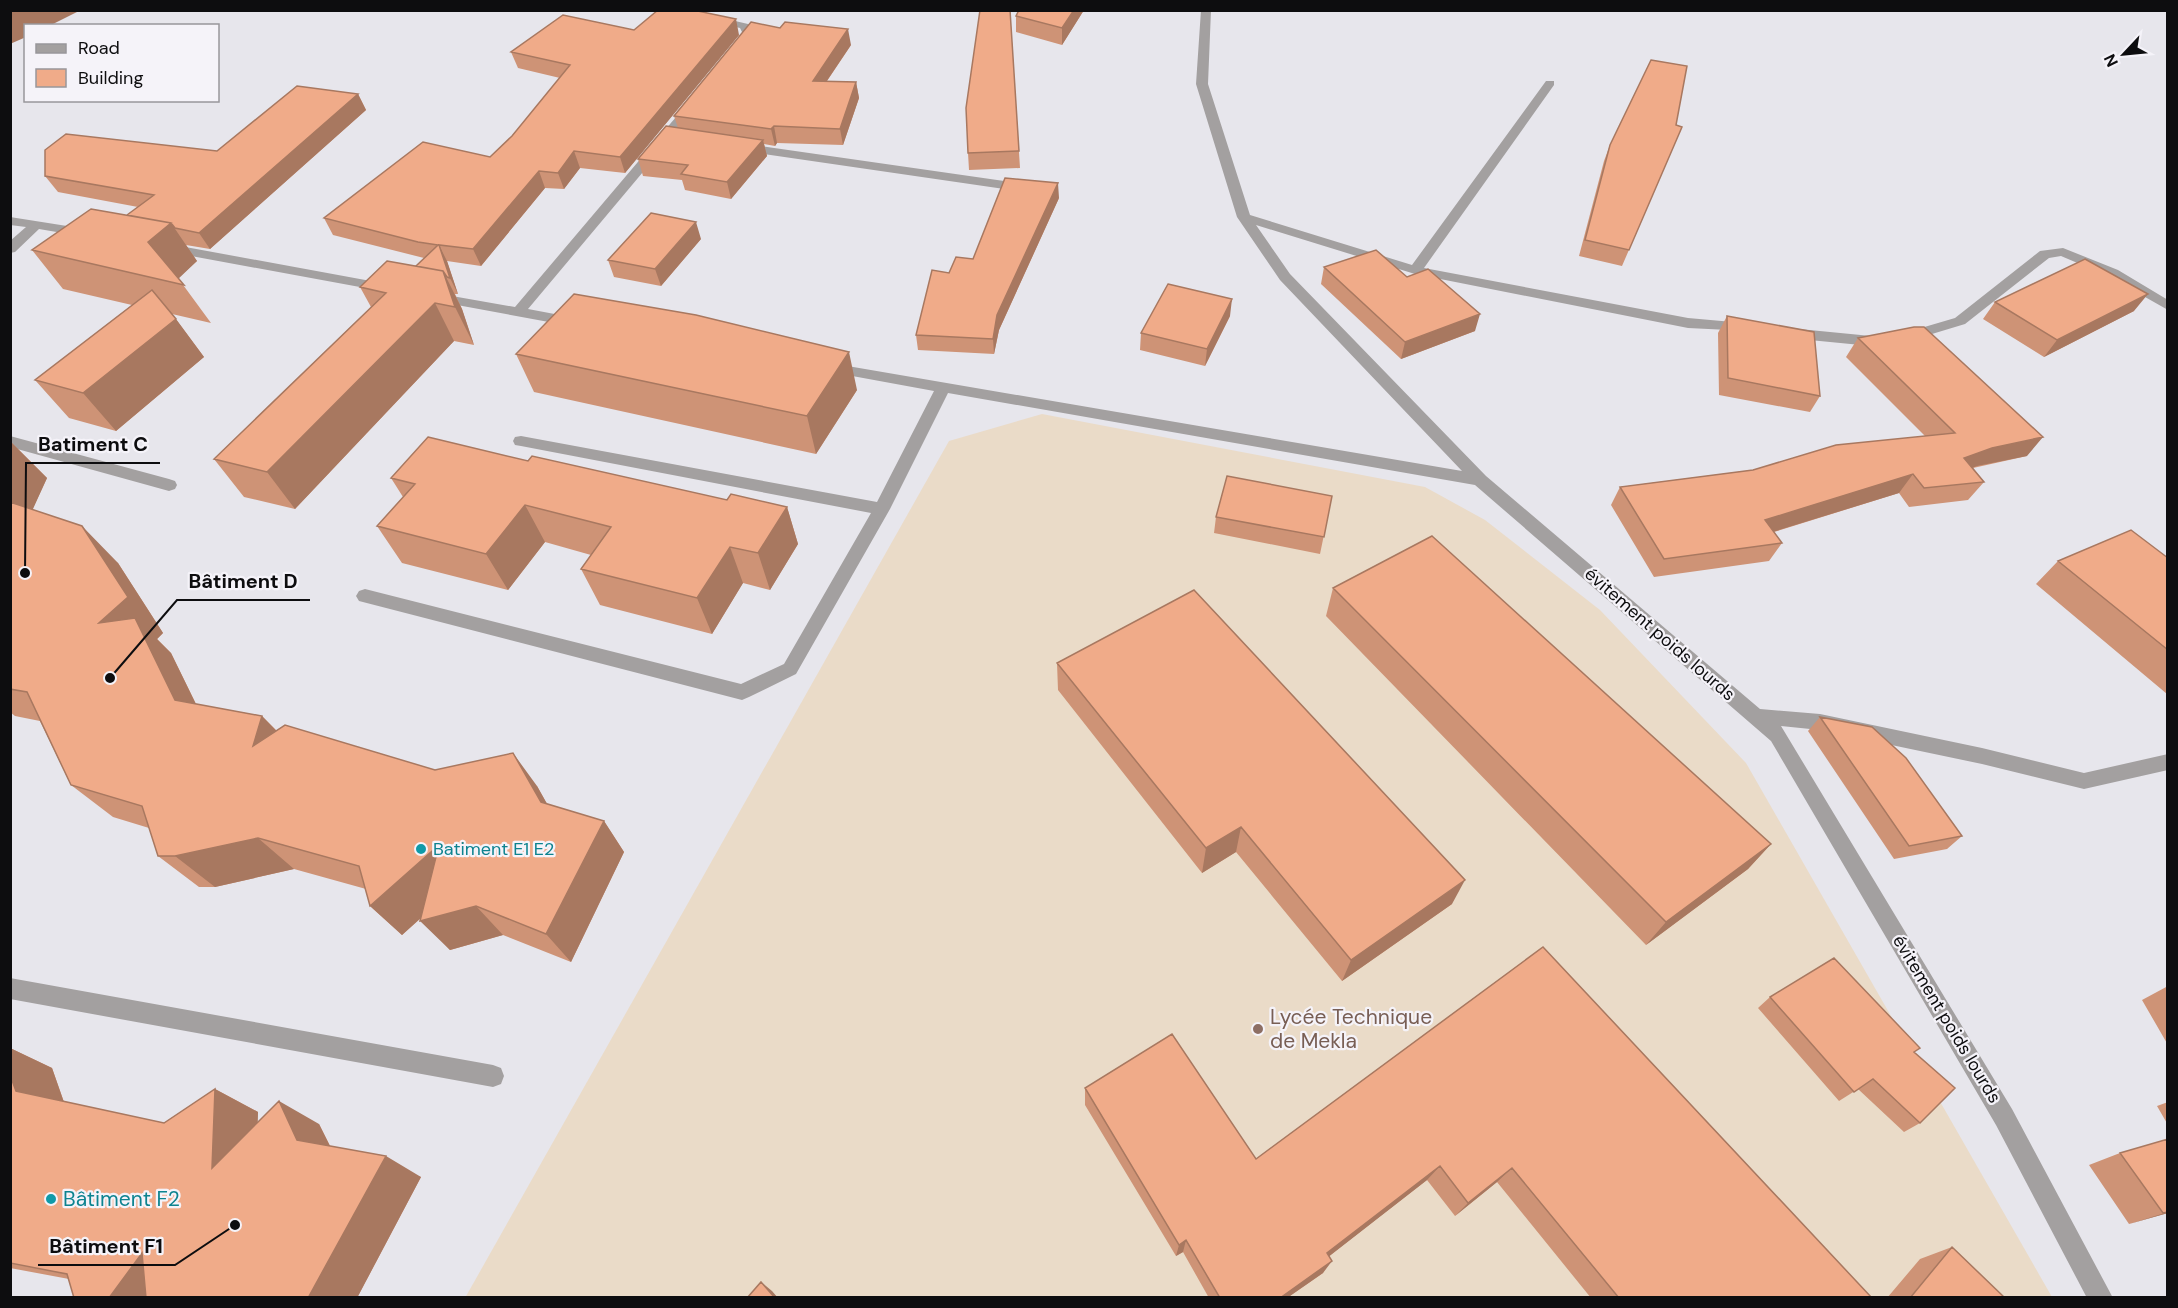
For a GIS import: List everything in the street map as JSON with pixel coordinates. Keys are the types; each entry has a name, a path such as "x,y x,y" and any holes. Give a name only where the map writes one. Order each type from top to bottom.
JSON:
{"street":[{"path":"671,10 748,29 749,34 734,52"},
{"name":"évitement poids lourds","path":"1206,10 1202,84 1244,217 1284,277 1480,480 1778,735 2004,1117 2102,1298"},
{"path":"1415,270 1550,83"},
{"path":"518,312 673,137 697,99"},
{"path":"726,145 1043,190"},
{"path":"1244,217 1415,270 1688,323 1757,330"},
{"path":"10,221 96,235"},
{"path":"10,249 37,224"},
{"path":"154,246 401,290"},
{"path":"1780,332 1871,341 1922,332 1960,321 2045,254 2064,252 2113,273 2168,306"},
{"path":"424,295 589,325"},
{"path":"813,365 1480,480"},
{"path":"364,596 742,692 790,669 882,509 943,389"},
{"path":"10,441 170,485"},
{"path":"521,441 882,509"},
{"path":"1756,716 1820,722 1982,756 2084,781 2168,762"},
{"path":"10,988 493,1076"}],"shaded area":[{"name":"Lycée Technique de Mekla","path":"1042,414 1425,487 1485,520 1600,610 1746,763 2052,1297 465,1298 949,441"}],"building":[{"path":"658,10 693,10 736,19 620,157 574,151 558,173 539,171 473,249 439,245 450,278 443,271 416,266 438,245 324,218 423,142 490,157 512,136 570,65 511,52 563,15 634,30"},
{"path":"980,10 1010,10 1019,151 968,153 966,108"},
{"path":"1019,10 1074,10 1062,28 1016,16"},
{"path":"751,22 780,28 785,22 848,29 813,81 856,82 840,129 774,126 771,129 674,116"},
{"path":"1651,60 1687,66 1676,125 1682,127 1629,250 1585,240 1610,145"},
{"path":"297,86 358,94 199,233 175,228 171,223 127,215 154,195 45,176 45,150 66,134 217,151"},
{"path":"666,126 763,140 727,182 681,174 688,165 638,159"},
{"path":"1005,178 1058,183 997,315 993,339 916,335 932,270 949,273 956,257 973,259"},
{"path":"91,209 171,223 148,242 184,285 32,250"},
{"path":"651,213 696,222 655,269 608,260"},
{"path":"1376,250 1407,277 1428,269 1480,314 1405,342 1324,267"},
{"path":"2085,259 2148,294 2057,340 1995,302"},
{"path":"387,261 443,271 455,307 435,303 267,472 214,459 386,293 360,287"},
{"path":"1168,284 1232,299 1207,349 1141,333"},
{"path":"152,290 176,319 83,393 35,380"},
{"path":"574,294 696,315 849,352 807,416 516,354"},
{"path":"1727,316 1814,332 1820,396 1728,378"},
{"path":"1924,327 2043,437 1992,448 1964,458 1984,482 1924,488 1913,474 1765,520 1782,543 1664,559 1620,487 1753,470 1836,445 1955,433 1858,338"},
{"path":"428,437 528,461 532,456 727,500 731,494 787,507 758,553 730,547 697,598 581,569 611,527 525,505 486,554 377,526 415,484 391,478"},
{"path":"1227,476 1332,496 1324,537 1216,517"},
{"path":"10,502 82,526 128,597 99,623 135,618 175,700 262,716 253,746 285,725 435,770 513,753 541,802 604,821 546,934 476,906 420,921 439,845 370,906 359,866 258,838 175,856 158,856 142,806 71,785 27,692 10,689"},
{"path":"2131,530 2168,558 2168,650 2058,561"},
{"path":"1432,536 1771,844 1666,922 1333,588"},
{"path":"1194,590 1465,880 1351,960 1241,827 1206,848 1057,663"},
{"path":"1820,717 1872,727 1906,758 1962,836 1909,846"},
{"path":"1543,947 1872,1298 1619,1298 1512,1168 1468,1203 1440,1166 1327,1253 1332,1261 1280,1298 1220,1298 1186,1240 1179,1245 1085,1088 1172,1034 1256,1159"},
{"path":"1834,958 1920,1048 1914,1052 1955,1088 1920,1123 1873,1079 1854,1092 1770,997"},
{"path":"10,1075 16,1091 164,1123 215,1089 212,1168 279,1101 297,1140 386,1156 308,1298 146,1298 142,1253 109,1298 74,1298 67,1274 10,1263"},
{"path":"2168,1139 2168,1212 2163,1213 2120,1153"},
{"path":"1952,1247 2005,1298 1910,1298"},
{"path":"761,1282 775,1298 747,1298"}],"place":[{"name":"Batiment C","path":"25,573"},
{"name":"Bâtiment D","path":"110,678"},
{"name":"Batiment E1 E2","path":"421,849"},
{"name":"Lycée Technique de Mekla","path":"1258,1029"},
{"name":"Bâtiment F2","path":"51,1199"},
{"name":"Bâtiment F1","path":"235,1225"}]}
